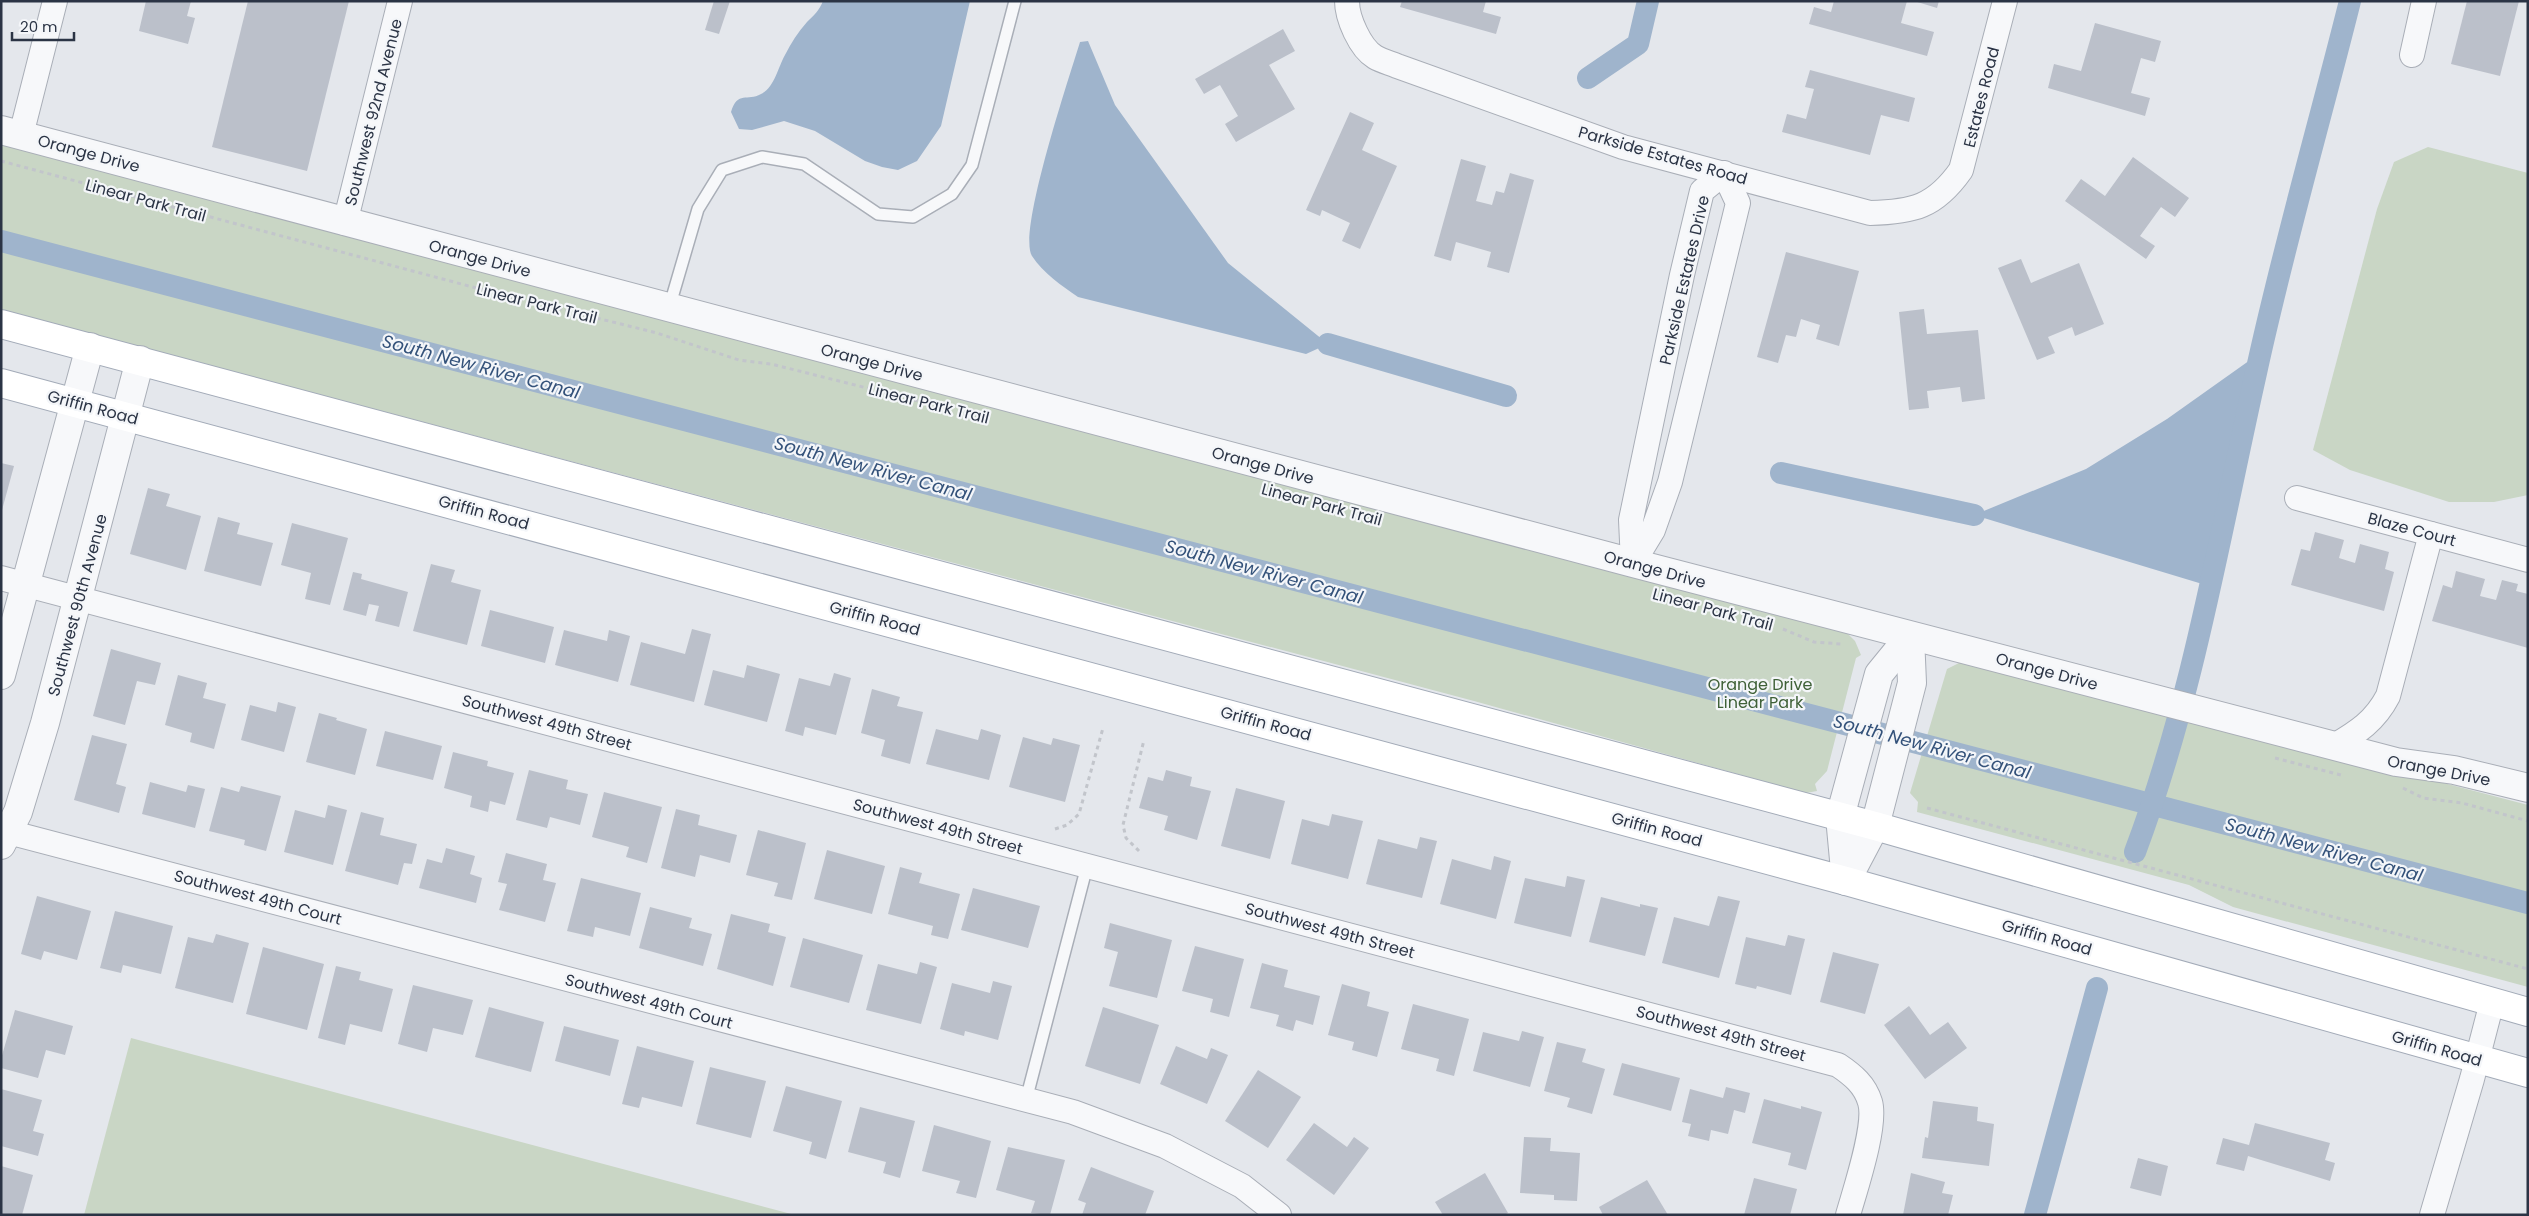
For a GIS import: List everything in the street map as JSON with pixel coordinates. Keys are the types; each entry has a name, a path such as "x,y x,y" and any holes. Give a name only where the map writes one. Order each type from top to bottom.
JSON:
{"main road":[{"path":"1,324 1875,826 2528,1012"},
{"name":"Griffin Road","path":"1,383 126,415 1846,881 2528,1073"}],"street":[{"path":"11,133 56,1"},
{"name":"Southwest 92nd Avenue","path":"345,223 400,1"},
{"name":"Estates Road","path":"1948,188 1961,170 1967,152 2005,1"},
{"path":"2412,55 2424,1"},
{"name":"Parkside Estates Road","path":"1347,6 1355,34 1373,56 1623,147 1724,172 1870,213 1900,213 1929,203 1948,188"},
{"name":"Orange Drive","path":"11,133 1910,636 2396,762 2454,770 2528,788"},
{"name":"Parkside Estates Drive","path":"1724,172 1738,203 1670,482 1654,530 1633,563 1631,520 1702,191 1724,172"},
{"path":"1671,329 1705,339"},
{"path":"1,675 14,582 75,402 90,347"},
{"name":"Southwest 90th Avenue","path":"3,836 18,812 80,599 140,360"},
{"name":"Blaze Court","path":"2297,498 2528,560"},
{"path":"2334,746 2364,728 2380,712 2388,696 2431,534"},
{"name":"Southwest 49th Street","path":"14,582 1838,1065 1852,1074 1865,1091 1871,1104 1870,1129 1848,1215"},
{"path":"1846,881 1840,817 1879,674 1910,636"},
{"path":"1846,881 1875,826 1912,683 1910,636"},
{"name":"Southwest 49th Court","path":"3,836 1073,1112 1165,1146 1242,1186 1279,1215"},
{"path":"2432,1215 2492,1002"}],"lane":[{"path":"669,308 698,209 722,170 762,157 804,164 878,214 913,217 952,194 972,165 1015,1"},
{"path":"1026,1100 1087,866"}],"path":[{"name":"Linear Park Trail","path":"1,161 471,286 657,333 739,360 771,364 935,405"},
{"name":"Linear Park Trail","path":"1776,625 1814,642 1842,644 1846,642"},
{"path":"1055,829 1067,825 1079,814 1103,728"},
{"path":"1139,851 1126,838 1123,825 1144,740"},
{"path":"1927,808 2528,970"}],"green space":[{"name":"Orange Drive Linear Park","path":"1,144 1269,476 1847,633 1855,641 1861,655 1856,658 1827,771 1815,784 1817,791 1806,793 1474,701 1,310"},
{"path":"2428,147 2528,173 2528,495 2494,502 2449,502 2350,470 2313,450 2377,209 2394,162"},
{"path":"1963,661 2191,717 2528,805 2528,987 2233,907 2189,885 1917,812 1918,802 1910,793 1947,669"},
{"path":"131,1038 795,1215 84,1215"}],"water":[{"path":"823,1 970,1 941,126 917,161 898,170 882,167 865,161 815,131 784,121 752,130 739,129 731,112 734,105 740,99 761,94 770,87 792,42"},
{"path":"1088,41 1115,105 1228,263 1328,344 1306,354 1078,297 1053,279 1036,262 1032,256 1029,242 1038,187 1056,118 1080,42"},
{"path":"2260,353 2209,586 1974,515 2086,469 2167,419"}],"building":[{"path":"146,1 191,1 187,16 195,18 188,44 139,31"},
{"path":"248,1 349,1 307,171 212,147"},
{"path":"714,1 730,1 719,34 705,30"},
{"path":"1402,1 1486,1 1483,12 1501,17 1496,34 1400,7"},
{"path":"1834,1 1907,1 1901,23 1934,32 1927,56 1809,24 1814,7 1831,12"},
{"path":"1914,1 1939,1 1937,8"},
{"path":"2467,1 2519,1 2500,76 2451,64"},
{"path":"2095,23 2161,41 2155,62 2141,58 2131,93 2150,98 2145,116 2048,88 2054,64 2081,71"},
{"path":"1283,29 1295,51 1269,65 1295,109 1236,142 1225,124 1238,116 1220,85 1204,94 1195,79"},
{"path":"1810,70 1915,98 1909,122 1881,115 1870,155 1782,132 1787,114 1806,119 1814,89 1805,87"},
{"path":"1350,112 1374,123 1362,150 1397,166 1360,249 1342,241 1350,223 1322,210 1320,216 1306,210"},
{"path":"2133,157 2189,198 2175,217 2161,207 2140,236 2155,246 2146,259 2065,201 2081,179 2105,196"},
{"path":"1461,159 1486,166 1476,201 1492,205 1496,191 1504,193 1510,173 1534,180 1509,273 1487,267 1491,252 1456,242 1451,261 1434,256"},
{"path":"1786,252 1859,271 1839,346 1816,339 1820,325 1801,319 1796,337 1786,335 1778,363 1757,357"},
{"path":"2021,259 2031,283 2079,263 2104,324 2075,336 2072,327 2048,337 2055,353 2037,360 1998,268"},
{"path":"1924,309 1927,334 1978,330 1985,399 1962,402 1960,387 1927,391 1929,408 1909,410 1899,312"},
{"path":"1,463 14,466 2,510 1,510"},
{"path":"148,488 170,494 166,506 201,516 186,570 130,554"},
{"path":"218,517 240,523 237,534 273,543 261,586 204,571"},
{"path":"292,523 348,538 330,605 305,599 311,573 281,565"},
{"path":"2315,532 2344,540 2339,558 2355,563 2360,544 2389,552 2385,569 2394,572 2384,611 2291,585 2301,549 2310,551"},
{"path":"431,564 455,570 451,582 481,590 467,645 413,631"},
{"path":"2456,571 2485,579 2480,596 2496,600 2502,580 2518,584 2516,591 2528,594 2528,648 2432,621 2443,585 2452,588"},
{"path":"353,572 362,574 361,579 408,592 399,627 375,621 379,606 369,604 366,616 343,610"},
{"path":"490,610 554,627 545,663 481,646"},
{"path":"692,629 711,634 694,702 630,685 641,642 685,654"},
{"path":"564,630 607,641 609,630 630,636 618,682 555,665"},
{"path":"111,649 161,663 155,685 137,681 125,725 93,716"},
{"path":"747,665 780,674 767,722 704,705 713,670 744,678"},
{"path":"834,673 851,678 836,735 805,727 803,736 785,731 799,678 830,686"},
{"path":"178,675 207,683 203,698 226,704 214,749 190,742 192,733 165,725"},
{"path":"872,689 900,697 897,706 923,712 910,764 881,756 885,740 861,733"},
{"path":"278,702 296,707 284,752 241,740 250,705 276,712"},
{"path":"319,713 367,729 355,775 306,762"},
{"path":"936,729 978,740 981,729 1001,735 989,780 926,764"},
{"path":"385,731 442,746 433,780 376,766"},
{"path":"92,735 127,744 116,784 126,787 119,813 74,800"},
{"path":"1023,737 1051,745 1053,738 1080,745 1065,802 1009,787"},
{"path":"453,752 488,761 487,766 514,773 505,805 490,801 488,812 470,807 472,796 444,788"},
{"path":"529,770 568,780 566,789 588,794 580,825 550,817 547,828 516,820"},
{"path":"1166,770 1192,777 1190,786 1211,791 1197,840 1164,830 1168,816 1139,808 1148,777 1163,781"},
{"path":"150,782 186,792 188,785 205,789 195,828 142,814"},
{"path":"241,786 281,796 266,851 244,845 245,840 209,831 221,787 239,792"},
{"path":"1236,788 1285,801 1270,859 1221,846"},
{"path":"604,792 662,807 647,863 626,857 629,847 592,837"},
{"path":"328,805 347,810 333,865 284,852 295,810 325,818"},
{"path":"676,809 700,815 698,825 737,835 730,863 700,855 695,877 661,868"},
{"path":"361,812 384,818 380,835 417,844 412,864 404,863 398,885 345,871"},
{"path":"1332,814 1363,821 1348,879 1291,864 1302,819 1329,826"},
{"path":"758,830 806,843 792,900 774,896 778,883 746,875"},
{"path":"1420,837 1437,841 1422,898 1366,884 1378,839 1417,849"},
{"path":"446,848 475,856 470,874 482,878 476,903 419,888 427,859 442,863"},
{"path":"827,850 885,866 872,914 814,899"},
{"path":"506,853 547,864 543,880 556,883 545,922 499,910 507,884 498,882"},
{"path":"1494,856 1511,861 1496,919 1440,904 1452,859 1491,870"},
{"path":"900,867 922,873 919,883 960,894 948,939 931,935 933,926 888,914"},
{"path":"1567,876 1585,880 1571,937 1514,923 1525,878 1565,887"},
{"path":"581,878 641,893 630,936 595,927 593,937 567,931"},
{"path":"973,888 1040,906 1028,948 961,930"},
{"path":"37,896 91,911 77,960 44,951 41,960 21,954"},
{"path":"1718,896 1740,901 1719,978 1662,963 1674,917 1709,926"},
{"path":"1601,897 1640,907 1640,904 1658,908 1645,956 1589,942"},
{"path":"650,907 692,918 689,928 712,934 703,966 639,948"},
{"path":"115,911 173,926 161,974 123,965 121,973 100,968"},
{"path":"731,914 770,924 768,932 786,937 773,986 717,969"},
{"path":"1110,923 1172,940 1157,998 1109,986 1118,952 1104,948"},
{"path":"216,934 249,943 233,1003 175,988 188,937 213,943"},
{"path":"1788,935 1805,939 1791,995 1757,986 1756,989 1735,984 1746,937 1785,946"},
{"path":"803,938 863,955 849,1003 790,987"},
{"path":"1195,946 1244,959 1229,1017 1210,1012 1213,999 1182,991"},
{"path":"263,947 324,964 307,1030 246,1014"},
{"path":"1833,952 1879,964 1865,1014 1820,1002"},
{"path":"920,962 937,967 921,1024 866,1010 878,964 917,974"},
{"path":"1262,963 1288,970 1284,987 1320,996 1313,1025 1296,1020 1293,1031 1276,1026 1279,1015 1250,1008"},
{"path":"336,966 361,972 359,980 393,989 382,1032 350,1024 345,1045 318,1038"},
{"path":"993,981 1012,986 998,1040 965,1031 964,1036 940,1029 952,983 990,993"},
{"path":"1342,984 1370,992 1367,1006 1389,1012 1377,1057 1352,1050 1354,1042 1328,1035"},
{"path":"413,985 473,1000 463,1035 433,1028 427,1052 398,1044"},
{"path":"1413,1004 1469,1019 1454,1076 1436,1071 1439,1059 1401,1049"},
{"path":"1909,1006 1930,1035 1948,1022 1967,1048 1925,1079 1884,1025"},
{"path":"489,1007 544,1022 531,1072 475,1057"},
{"path":"1103,1007 1159,1025 1140,1084 1085,1066"},
{"path":"15,1010 73,1026 65,1055 46,1050 38,1078 1,1068 1,1059"},
{"path":"564,1026 619,1040 610,1076 555,1061"},
{"path":"1522,1031 1544,1037 1530,1087 1473,1071 1483,1032 1519,1041"},
{"path":"1557,1042 1586,1049 1582,1062 1605,1069 1592,1114 1567,1107 1570,1098 1544,1091"},
{"path":"637,1046 694,1061 682,1107 642,1097 639,1108 622,1104"},
{"path":"1176,1046 1207,1059 1211,1048 1228,1055 1207,1104 1160,1084"},
{"path":"1622,1063 1680,1078 1671,1111 1613,1095"},
{"path":"710,1067 766,1081 751,1138 696,1124"},
{"path":"1258,1070 1301,1097 1268,1148 1225,1121"},
{"path":"786,1086 842,1101 826,1159 809,1154 812,1142 773,1131"},
{"path":"1726,1087 1750,1093 1745,1113 1734,1110 1728,1134 1711,1130 1709,1141 1688,1136 1691,1124 1682,1122 1690,1089 1723,1098"},
{"path":"1,1089 42,1100 33,1131 44,1134 38,1156 1,1146"},
{"path":"1764,1099 1801,1109 1801,1106 1822,1112 1806,1170 1788,1165 1791,1153 1752,1143"},
{"path":"1933,1101 1978,1107 1977,1121 1994,1124 1989,1166 1922,1158 1925,1137 1928,1138"},
{"path":"860,1107 915,1121 900,1178 883,1173 886,1162 848,1152"},
{"path":"1314,1123 1347,1147 1354,1137 1369,1148 1334,1195 1286,1160"},
{"path":"2255,1123 2330,1143 2325,1160 2335,1163 2330,1181 2248,1156 2244,1171 2216,1164 2223,1138 2249,1145"},
{"path":"934,1125 991,1141 976,1198 956,1193 960,1181 922,1171"},
{"path":"1524,1137 1551,1138 1550,1151 1580,1153 1577,1201 1554,1200 1554,1195 1520,1193"},
{"path":"1008,1147 1065,1160 1050,1215 1031,1213 1035,1201 996,1190"},
{"path":"2138,1158 2168,1166 2161,1196 2130,1188"},
{"path":"1,1166 33,1175 22,1215 1,1215"},
{"path":"1091,1167 1154,1191 1145,1215 1082,1215 1086,1203 1078,1200"},
{"path":"1485,1173 1508,1213 1504,1215 1443,1215 1435,1202"},
{"path":"1911,1173 1945,1182 1942,1193 1953,1195 1948,1215 1903,1215"},
{"path":"1754,1178 1797,1189 1790,1215 1744,1215"},
{"path":"1647,1180 1668,1215 1603,1215 1599,1207"}],"waterway":[{"path":"1588,78 1638,44 1648,1"},
{"path":"2135,852 2155,794 2189,675 2289,233 2350,1"},
{"name":"South New River Canal","path":"1,241 2528,903"},
{"path":"1328,344 1506,396"},
{"path":"1781,473 1974,515"},
{"path":"2035,1215 2097,988"}]}
